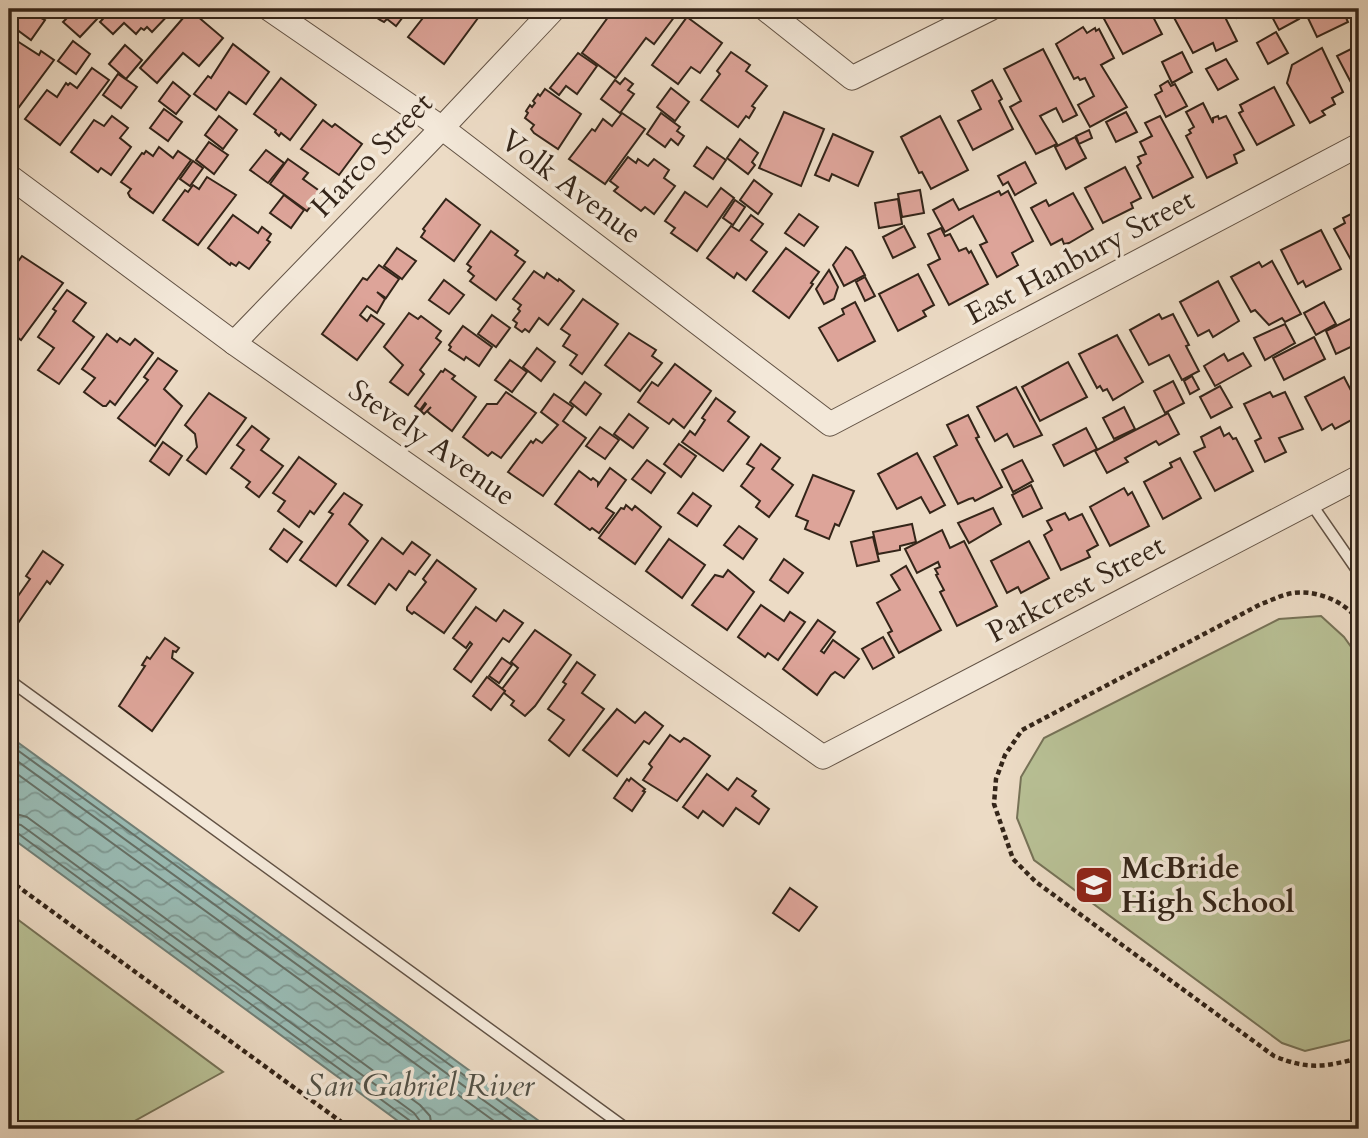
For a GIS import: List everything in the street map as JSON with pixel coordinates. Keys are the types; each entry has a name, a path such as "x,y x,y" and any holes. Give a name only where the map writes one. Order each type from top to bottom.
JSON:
{"street":[{"name":"Volk Avenue","path":"269,9 442,128 830,424"},
{"name":"Harco Street","path":"234,343 554,9"},
{"path":"765,9 852,78 990,9"},
{"name":"East Hanbury Street","path":"830,424 1359,145"},
{"name":"Stevely Avenue","path":"9,176 234,343 822,757"},
{"name":"Parkcrest Street","path":"822,757 1359,477"}],"lane":[{"path":"1310,502 1359,573"},
{"path":"9,680 627,1129"}],"path":[{"path":"1359,621 1352,611 1317,594 1290,593 1261,604 1022,730 1005,755 996,779 994,804 1013,859 1036,882 1275,1056 1299,1066 1328,1065 1359,1058"},
{"path":"9,880 351,1129"}],"green space":[{"path":"1321,616 1344,637 1359,658 1359,1038 1305,1051 1282,1043 1034,860 1017,818 1021,777 1044,738 1279,619"},
{"path":"9,913 223,1072 120,1129 9,1129"}],"water":[{"name":"San Gabriel River","path":"9,736 550,1129 409,1129 9,836"}],"building":[{"path":"25,9 45,20 31,40 12,26"},
{"path":"76,9 86,9 97,19 80,37 63,22"},
{"path":"112,9 174,9 152,32 147,27 144,30 141,28 136,34 124,23 113,34 100,22"},
{"path":"364,9 409,9 396,26 387,19 384,22 380,20"},
{"path":"430,9 466,9 478,18 444,64 408,37"},
{"path":"614,9 666,9 675,16 654,44 646,38 616,78 582,53"},
{"path":"855,9 876,9 860,17"},
{"path":"1120,9 1149,9 1162,34 1123,54 1103,17"},
{"path":"1165,9 1221,9 1237,41 1216,51 1213,43 1193,53 1171,12 1168,13"},
{"path":"1232,9 1254,9 1237,18"},
{"path":"1268,9 1294,9 1299,19 1279,30"},
{"path":"1322,9 1342,9 1348,22 1317,37 1307,16"},
{"path":"190,10 223,38 199,66 183,53 157,83 140,68"},
{"path":"687,17 722,43 700,73 691,67 678,84 652,65"},
{"path":"1083,27 1087,33 1095,28 1096,31 1099,29 1114,58 1101,65 1127,107 1090,127 1078,105 1094,96 1085,78 1074,79 1056,44"},
{"path":"1276,32 1288,53 1268,64 1257,43"},
{"path":"14,39 39,55 41,51 54,60 19,107 9,100 9,47"},
{"path":"73,41 90,54 76,74 58,61"},
{"path":"233,44 269,72 246,104 229,92 216,110 194,94 208,76 211,78"},
{"path":"125,45 142,60 126,79 109,64"},
{"path":"1359,45 1359,90 1356,92 1337,56"},
{"path":"1322,48 1343,92 1332,98 1335,104 1322,111 1325,115 1310,123 1287,83 1292,65"},
{"path":"1043,49 1077,115 1063,122 1056,108 1040,116 1057,144 1036,154 1010,107 1021,101 1004,69"},
{"path":"731,52 750,65 746,71 767,86 752,106 755,108 749,118 746,116 738,127 701,100 720,74 717,71"},
{"path":"1182,52 1192,72 1172,83 1162,62"},
{"path":"578,53 597,66 577,94 566,86 559,95 550,88"},
{"path":"1226,59 1238,79 1218,90 1206,69"},
{"path":"92,68 109,80 60,145 25,119 47,90 57,97 66,83 77,88"},
{"path":"118,74 137,87 121,108 103,95"},
{"path":"281,78 316,105 290,140 281,133 279,136 276,130 254,114"},
{"path":"625,78 633,84 628,90 634,94 620,113 601,99 615,80 620,84"},
{"path":"992,80 1013,129 973,150 958,121 981,109 972,91"},
{"path":"1168,81 1171,86 1175,84 1187,106 1166,117 1155,95 1162,91 1160,86"},
{"path":"173,82 190,96 176,114 159,101"},
{"path":"1274,87 1294,125 1257,145 1239,113 1243,111 1240,105"},
{"path":"671,88 689,102 675,121 657,107"},
{"path":"545,89 581,114 558,149 534,133 531,129 534,125 525,118 530,105 532,107 538,94 540,96"},
{"path":"1203,103 1213,123 1213,118 1226,116 1244,150 1234,155 1237,163 1207,178 1186,136 1194,127 1186,112"},
{"path":"164,109 182,122 168,141 150,128"},
{"path":"784,112 824,129 801,186 759,168"},
{"path":"1126,112 1137,132 1116,142 1106,122"},
{"path":"622,113 645,129 605,184 569,159 603,119 612,126"},
{"path":"661,113 680,127 677,131 684,136 678,145 671,139 665,147 647,134"},
{"path":"112,116 128,128 120,138 131,147 111,175 101,168 98,172 71,152 94,120 104,126"},
{"path":"219,116 237,130 223,149 205,135"},
{"path":"940,116 968,170 931,189 922,172 919,173 901,137"},
{"path":"1160,116 1193,177 1153,198 1137,166 1141,163 1138,157 1146,154 1140,142 1152,136 1145,123"},
{"path":"323,120 332,127 335,124 362,144 339,175 301,149"},
{"path":"1089,130 1092,138 1079,144 1076,136"},
{"path":"833,134 873,152 858,186 832,174 829,181 815,175"},
{"path":"1075,137 1086,158 1066,169 1055,147"},
{"path":"740,139 758,153 752,162 755,165 748,174 727,158"},
{"path":"209,142 228,155 214,174 196,160"},
{"path":"159,147 173,158 178,151 191,160 153,213 130,197 128,193 131,189 121,182 142,153 146,151 153,156"},
{"path":"707,147 726,160 713,179 694,166"},
{"path":"266,150 284,163 268,183 250,170"},
{"path":"628,157 636,163 638,159 648,166 654,159 669,170 664,178 675,186 654,214 645,207 641,211 614,191 618,187 610,181"},
{"path":"288,159 308,173 303,179 321,192 307,211 270,184"},
{"path":"193,161 203,168 190,186 180,179"},
{"path":"1025,162 1036,183 1015,195 1008,182 1003,185 998,176"},
{"path":"1125,167 1141,198 1131,203 1133,208 1103,223 1085,188"},
{"path":"207,177 236,195 198,245 163,220 185,190 188,192 193,185 199,189"},
{"path":"754,180 772,194 758,214 740,200"},
{"path":"721,188 734,198 697,251 671,233 675,228 665,221 685,192 707,207"},
{"path":"920,190 924,213 902,217 898,194"},
{"path":"999,191 1001,195 1008,191 1033,241 1012,253 1018,265 997,277 980,245 987,242 973,216 945,232 933,210 953,199 959,210"},
{"path":"1073,193 1093,229 1069,243 1064,244 1062,239 1051,245 1031,208 1046,200 1049,206"},
{"path":"284,195 304,210 291,228 270,213"},
{"path":"446,199 480,225 454,261 421,237 425,231 423,229"},
{"path":"898,199 902,224 879,228 875,203"},
{"path":"735,200 745,207 733,225 723,218"},
{"path":"1359,210 1359,256 1351,260 1334,229 1345,223 1343,218"},
{"path":"799,214 818,227 804,246 785,233"},
{"path":"233,215 258,233 262,227 271,234 267,240 270,242 249,269 239,262 236,266 231,263 230,265 208,248"},
{"path":"751,215 763,224 751,240 767,252 746,280 737,273 734,278 707,258 731,226 739,231"},
{"path":"904,226 915,247 893,258 883,237"},
{"path":"941,228 945,236 950,234 959,251 966,248 969,253 971,251 988,284 949,305 928,265 940,259 928,234"},
{"path":"1321,230 1341,269 1306,287 1303,281 1298,284 1281,250"},
{"path":"491,231 518,251 515,255 525,262 496,300 470,281 474,276 468,271 471,267 467,264"},
{"path":"846,247 852,251 865,275 844,286 833,265"},
{"path":"397,248 416,261 402,279 384,266"},
{"path":"786,248 819,272 789,318 753,291"},
{"path":"22,256 63,283 21,340 9,331 9,274"},
{"path":"1272,261 1301,314 1285,322 1282,318 1269,325 1255,310 1251,312 1231,277 1259,262 1262,267"},
{"path":"379,265 399,279 386,298 377,292 385,299 377,313 367,306 360,315 367,321 371,315 384,324 357,360 322,334 363,278 367,280"},
{"path":"829,270 838,287 834,299 824,304 816,289"},
{"path":"534,271 544,278 547,273 558,281 559,279 574,291 548,325 539,318 529,332 525,329 522,332 515,327 517,323 513,320 521,305 513,299"},
{"path":"918,274 934,305 923,311 926,316 898,331 879,294"},
{"path":"865,277 875,296 865,301 856,282"},
{"path":"444,280 464,295 449,314 429,300"},
{"path":"1218,281 1239,321 1213,337 1209,330 1198,336 1180,302"},
{"path":"67,290 86,303 73,321 94,337 59,384 38,370 54,348 38,337"},
{"path":"583,299 618,324 582,374 570,365 577,355 563,346 570,335 561,329"},
{"path":"855,302 875,341 838,361 819,328 844,314 842,309"},
{"path":"1324,302 1336,324 1316,335 1304,313"},
{"path":"409,313 418,319 421,316 441,331 436,338 441,342 420,370 424,374 408,395 390,382 403,365 384,347"},
{"path":"1159,314 1162,319 1173,314 1199,371 1182,380 1169,355 1149,365 1130,330"},
{"path":"492,315 510,328 496,347 478,334"},
{"path":"1358,315 1357,344 1336,354 1326,331"},
{"path":"1285,324 1295,343 1265,360 1254,338"},
{"path":"463,326 492,347 479,366 449,350 449,345"},
{"path":"629,333 656,350 652,356 662,363 640,391 605,365"},
{"path":"107,334 117,342 120,338 130,345 135,339 153,353 115,405 110,401 103,406 84,392 95,378 82,369"},
{"path":"1117,335 1143,382 1113,400 1107,389 1103,391 1100,386 1097,388 1079,354"},
{"path":"1314,337 1325,359 1284,380 1273,358"},
{"path":"537,348 555,362 541,381 523,367"},
{"path":"1243,353 1251,366 1215,386 1204,366 1224,354 1228,361"},
{"path":"158,358 177,371 164,389 182,406 155,446 118,418 148,380 144,377"},
{"path":"510,360 527,372 512,392 495,380"},
{"path":"1068,362 1087,397 1040,421 1022,387"},
{"path":"675,364 711,391 684,428 673,419 669,424 638,402 652,382 658,386"},
{"path":"445,369 455,376 452,379 476,397 452,431 427,411 424,414 421,411 425,403 420,410 415,406"},
{"path":"1192,376 1199,389 1190,394 1184,381"},
{"path":"1344,377 1359,406 1359,416 1335,429 1332,424 1322,430 1305,397"},
{"path":"1173,381 1184,403 1165,413 1154,391"},
{"path":"585,382 601,394 586,415 570,402"},
{"path":"1220,386 1232,407 1211,418 1200,397"},
{"path":"1016,387 1042,435 1014,447 1007,434 995,441 977,407"},
{"path":"506,392 536,413 501,458 492,452 488,456 463,437 487,404 497,404"},
{"path":"1270,392 1273,397 1285,392 1303,429 1279,438 1286,452 1265,462 1255,441 1261,438 1244,404"},
{"path":"209,393 246,418 206,474 187,460 197,447 195,434 185,425"},
{"path":"554,394 573,407 563,421 586,438 543,496 508,472 531,441 533,443 536,439 542,443 558,425 541,412"},
{"path":"716,398 735,412 728,421 749,437 723,471 682,442 690,431 695,435 705,420 702,418"},
{"path":"1124,407 1135,429 1114,439 1103,418"},
{"path":"1168,413 1179,434 1159,445 1156,441 1125,458 1128,462 1107,473 1095,451"},
{"path":"629,414 648,428 633,448 614,434"},
{"path":"968,415 979,437 976,438 1002,487 975,501 973,498 958,504 934,457 957,445 947,425"},
{"path":"252,426 269,439 261,450 283,466 259,497 246,487 250,482 231,468 244,450 237,445"},
{"path":"600,427 619,440 605,459 586,446"},
{"path":"1220,427 1224,436 1229,433 1233,439 1236,438 1253,471 1215,491 1194,452 1205,447 1201,437"},
{"path":"1086,428 1097,449 1064,466 1053,445"},
{"path":"163,442 182,456 169,475 150,461"},
{"path":"679,444 696,456 681,477 664,464"},
{"path":"761,444 780,458 772,469 793,485 769,517 756,507 760,501 741,486 754,468 747,464"},
{"path":"917,453 945,505 930,513 921,497 897,509 878,474"},
{"path":"299,457 336,484 314,514 310,511 299,527 278,511 285,501 273,493"},
{"path":"1180,458 1201,498 1163,519 1144,482 1172,467 1170,463"},
{"path":"647,460 665,473 651,493 632,479"},
{"path":"1022,460 1033,481 1013,492 1002,470"},
{"path":"610,468 626,480 606,508 614,513 599,533 592,528 590,530 555,504 579,471 591,480 593,478 598,485"},
{"path":"813,475 854,491 839,526 835,524 829,539 805,529 808,521 796,516"},
{"path":"1031,485 1042,508 1023,517 1012,495"},
{"path":"1124,488 1128,495 1132,492 1149,526 1110,546 1090,507"},
{"path":"344,493 362,505 349,524 368,541 336,586 300,560 333,514 329,512"},
{"path":"693,493 711,506 697,526 678,513"},
{"path":"626,505 632,510 635,506 661,527 635,564 599,538"},
{"path":"993,508 1001,524 969,543 958,523"},
{"path":"1065,513 1069,520 1082,514 1098,545 1087,551 1090,557 1061,570 1044,535 1052,530 1047,521"},
{"path":"912,524 916,542 900,546 900,550 878,554 873,532"},
{"path":"739,526 757,539 743,559 724,545"},
{"path":"284,529 302,542 287,562 270,549"},
{"path":"942,530 950,548 964,541 997,606 957,626 940,592 944,590 936,575 938,574 935,569 940,567 938,562 917,573 905,549"},
{"path":"873,537 879,561 857,566 851,542"},
{"path":"382,538 403,554 412,542 430,555 415,575 409,571 396,590 389,584 375,604 348,585"},
{"path":"669,539 705,565 682,598 646,571"},
{"path":"1029,541 1049,578 1021,593 1018,587 1007,593 991,561"},
{"path":"43,551 63,565 50,584 47,581 14,629 9,626 9,609 30,579 26,576"},
{"path":"784,559 803,573 788,593 770,580"},
{"path":"437,560 476,589 444,633 407,610 426,582 423,579"},
{"path":"906,566 941,630 899,653 888,633 892,631 877,603 900,590 891,575"},
{"path":"728,570 754,592 727,630 692,605 715,575 723,577"},
{"path":"761,605 784,621 790,612 805,622 778,660 768,653 765,657 738,637"},
{"path":"476,607 496,621 504,610 523,623 509,642 503,638 471,682 454,669 472,644 470,642 466,648 453,638"},
{"path":"818,620 835,632 821,651 824,653 833,640 859,659 844,678 835,672 831,675 817,695 783,669"},
{"path":"535,630 571,655 525,716 511,705 514,701 502,689 518,668 511,662"},
{"path":"883,637 894,657 873,669 862,649"},
{"path":"165,638 179,648 176,652 173,651 172,658 193,673 152,731 119,706 145,666 142,665 147,657 150,659"},
{"path":"502,658 512,665 499,683 489,676"},
{"path":"577,662 595,675 582,693 604,709 569,756 549,740 564,720 548,709 566,684 563,682"},
{"path":"487,677 505,691 491,710 473,696"},
{"path":"617,709 635,723 645,712 663,726 649,744 644,741 617,776 583,750"},
{"path":"670,735 680,742 684,738 688,740 710,756 677,801 643,780 652,767 649,764"},
{"path":"707,774 728,790 737,778 756,791 752,796 769,809 759,824 736,808 723,826 703,811 698,818 683,807"},
{"path":"631,778 645,789 632,811 614,798 627,779 629,781"},
{"path":"790,888 817,907 799,931 773,913"}],"place":[{"name":"McBride High School","path":"1094,885"}]}
